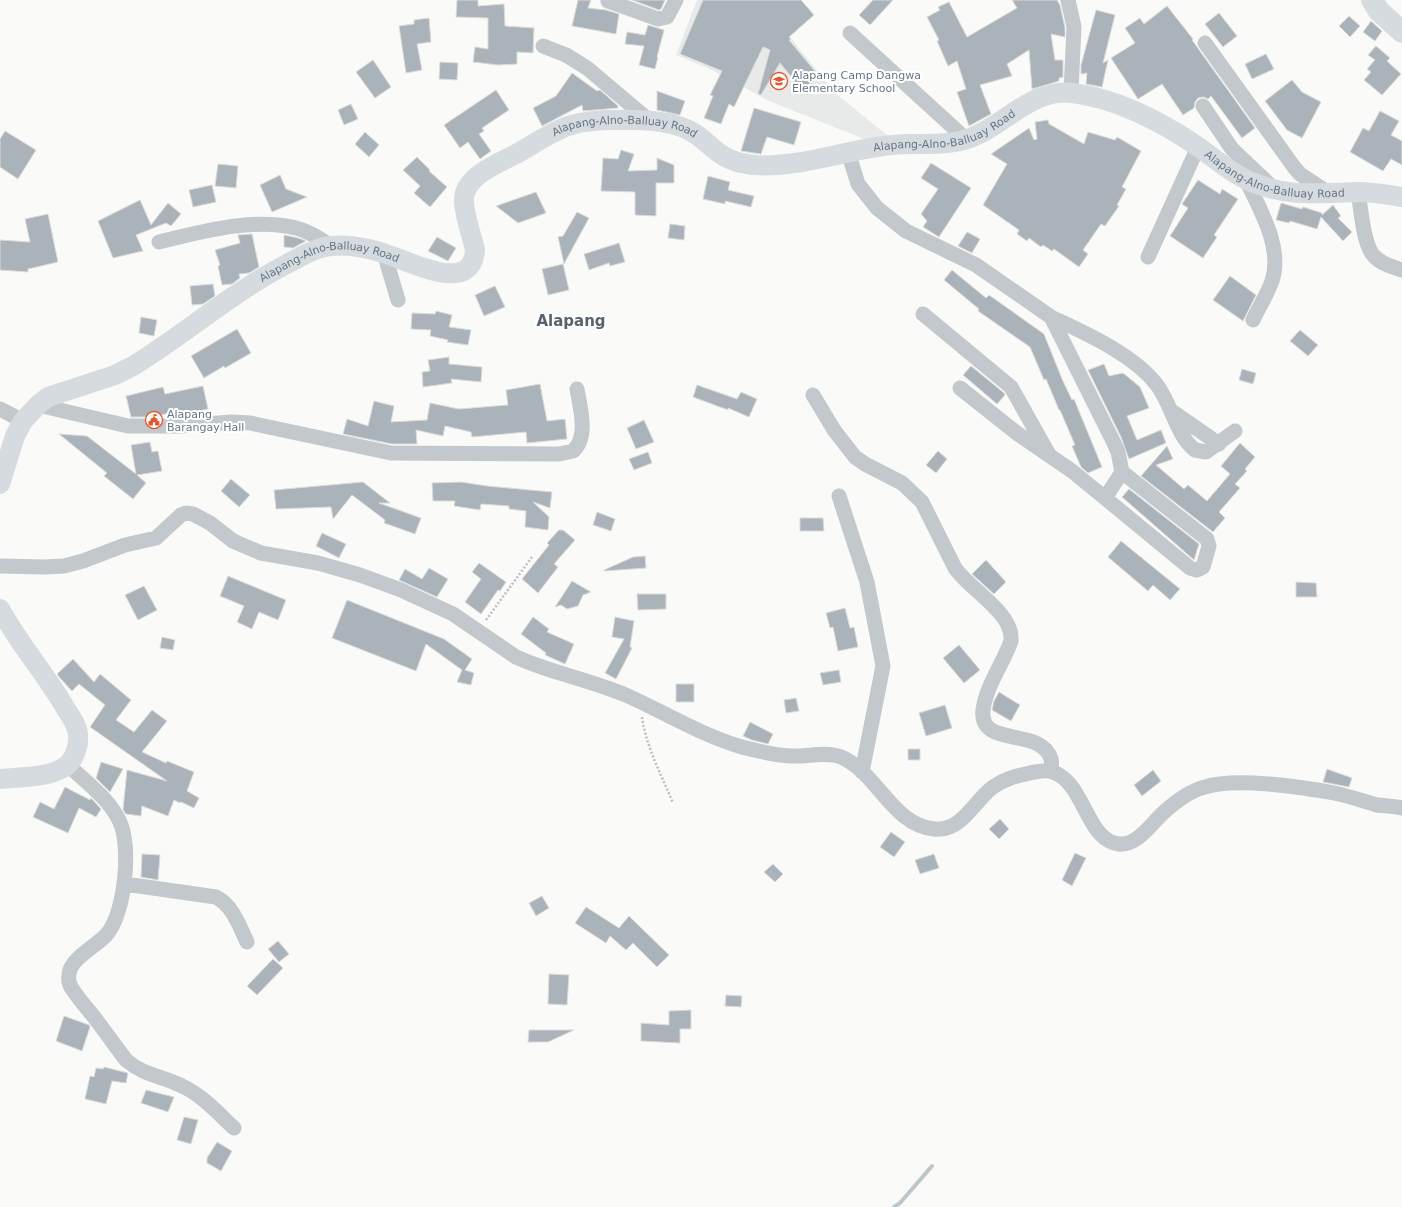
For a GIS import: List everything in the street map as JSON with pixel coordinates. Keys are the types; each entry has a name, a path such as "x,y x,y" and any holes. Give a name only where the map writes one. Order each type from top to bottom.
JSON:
{"highway":[{"path":"1372,0 1379,11 1402,32"}],"main road":[{"name":"Alapang-Alno-Balluay Road","path":"0,484 11,448 24,421 48,397 115,375 133,366 234,294 303,256 331,246 358,246 384,253 440,273 461,273 468,268 474,257 475,250 464,198 470,185 478,176 561,128 577,123 613,120 667,123 687,129 728,158 754,165 777,165 804,162 848,152 896,144 948,143 966,140 989,130 1034,100 1054,94 1070,92 1130,108 1174,131 1246,180 1274,190 1295,194 1358,192 1402,197"},
{"path":"0,610 10,628 48,678 75,724 78,736 77,747 68,765 54,772 0,779"}],"street":[{"path":"608,1 658,19 667,17 676,0"},
{"path":"1068,0 1074,26 1070,92"},
{"path":"850,33 966,140"},
{"path":"1205,43 1294,167 1300,174 1331,194"},
{"path":"543,46 566,55 587,68 651,122"},
{"path":"1203,106 1232,149 1274,190"},
{"path":"1148,257 1198,147"},
{"path":"848,152 858,184 877,208 906,231 976,266 1051,317 1109,347 1141,368 1157,385 1172,412 1219,444 1235,431"},
{"path":"1246,180 1268,233 1274,257 1272,280 1253,320"},
{"path":"1358,192 1368,246 1374,256 1383,263 1402,270"},
{"path":"159,242 206,232 262,224 296,228 313,235 331,246"},
{"path":"384,253 398,300"},
{"path":"923,314 1011,387 1048,454"},
{"path":"960,388 1018,434 1048,454 1190,568 1197,570 1203,567 1209,546 1207,539 1122,472 1118,452 1113,441 1051,317"},
{"path":"38,406 128,426 178,426 232,422 250,423 391,453 560,454 573,451 580,442 582,424 577,389"},
{"path":"813,395 834,430 855,457 865,464 902,483 922,502 961,577 1007,620 1012,634 1011,641 985,700 983,719 984,724 996,733 1031,741 1040,745 1050,758 1052,771"},
{"path":"0,409 24,421"},
{"path":"1104,498 1122,472"},
{"path":"839,496 867,582 879,635 883,666 862,772"},
{"path":"0,566 64,566 83,561 125,545 156,538 175,519 186,513 202,518 233,541 248,548 274,557 318,563 380,581 453,614 479,630 504,649 528,662 611,689 639,701 702,733 742,747 790,756 839,756 862,772 906,816 914,822 936,829 953,826 962,819 989,790 1004,780 1046,770 1052,771 1064,778 1099,832 1113,843 1120,844 1127,844 1133,840 1164,812 1194,791 1207,786 1229,783 1259,784 1334,793 1378,805 1402,808"},
{"path":"68,765 100,795 120,822 123,832 125,884 117,914 111,928 102,940 81,955 71,968 68,974 72,989 126,1060 133,1067 182,1086 212,1107 234,1128"},
{"path":"125,884 216,897 227,904 234,914 247,942"}],"path":[{"path":"479,630 532,558"},
{"path":"639,701 644,731 674,804"}],"shaded area":[{"name":"Alapang Camp Dangwa Elementary School","path":"697,0 760,0 835,93 893,140 879,145 769,101 710,69 676,55"}],"building":[{"path":"457,0 478,0 478,6 504,4 505,26 534,28 533,53 517,52 517,64 498,65 473,62 475,47 488,49 488,18 456,17"},
{"path":"578,0 591,0 588,8 606,10 619,14 616,34 572,26"},
{"path":"632,0 665,0 661,9 659,10"},
{"name":"Alapang Camp Dangwa Elementary School","path":"703,0 801,0 814,15 789,37 791,39 789,40 819,76 802,90 780,63 761,95 758,94 770,50 763,47 734,107 729,104 721,124 704,118 713,96 710,95 722,71 680,54"},
{"path":"873,0 893,0 870,25 859,15"},
{"path":"1012,0 1057,0 1060,5 1065,28 1065,37 1051,34 1055,60 1063,60 1063,77 1059,78 1059,81 1032,89 1029,50 1007,64 1012,76 980,85 991,114 969,126 957,92 966,89 957,61 948,66 937,41 939,40 927,17 940,10 938,7 949,2 967,37 1017,8"},
{"path":"1167,6 1193,39 1192,40 1255,128 1242,138 1211,96 1208,99 1203,97 1198,98 1195,102 1194,108 1183,115 1162,84 1138,99 1111,58 1135,43 1125,28 1140,18 1144,24"},
{"path":"1096,10 1115,15 1103,63 1108,60 1102,87 1086,84 1087,73 1081,74 1081,65"},
{"path":"1219,13 1237,36 1223,47 1205,24"},
{"path":"1349,16 1360,26 1350,37 1339,26"},
{"path":"429,18 431,42 417,44 422,70 406,73 399,26 414,24 414,20"},
{"path":"1371,21 1382,31 1375,41 1363,32"},
{"path":"648,25 664,30 655,69 639,65 644,46 625,44 627,32 645,35"},
{"path":"1376,46 1390,58 1387,61 1401,74 1382,95 1364,80 1371,72 1367,69 1375,60 1368,55"},
{"path":"1266,54 1274,69 1252,79 1245,64"},
{"path":"373,60 391,87 375,98 356,72"},
{"path":"440,62 458,63 457,80 439,79"},
{"path":"572,73 597,91 600,90 618,106 618,108 583,111 582,105 542,126 533,108 556,96"},
{"path":"1292,80 1302,92 1321,102 1302,138 1287,130 1265,101"},
{"path":"496,90 509,110 482,128 484,131 479,134 491,151 480,159 468,142 460,148 444,125"},
{"path":"657,91 685,101 680,115 657,110"},
{"path":"351,104 358,119 344,125 338,110"},
{"path":"754,108 801,122 794,145 767,137 761,154 741,151"},
{"path":"1380,111 1399,121 1391,135 1402,141 1402,165 1391,159 1383,171 1350,152 1363,128 1369,131"},
{"path":"1048,120 1049,124 1084,144 1088,132 1115,140 1117,137 1141,151 1122,187 1126,189 1117,205 1119,206 1105,226 1101,224 1083,250 1088,254 1079,267 1054,249 1052,251 1043,245 1041,247 1029,238 1027,241 1017,234 1019,230 983,205 1007,164 991,154 1029,128 1034,140 1037,139 1035,122"},
{"path":"5,131 36,150 18,179 0,167 0,139"},
{"path":"365,132 379,145 369,157 355,144"},
{"path":"621,150 634,154 628,171 657,170 657,158 674,165 674,183 656,183 656,216 635,215 635,192 601,191 603,158 618,159"},
{"path":"417,157 430,170 429,171 447,187 430,207 414,193 420,186 403,170"},
{"path":"931,163 971,188 939,237 923,227 927,221 921,214 938,189 921,178"},
{"path":"218,164 238,166 236,188 215,186"},
{"path":"280,175 286,189 307,197 272,212 260,185"},
{"path":"708,176 730,182 728,190 754,196 751,207 725,201 725,204 703,199"},
{"path":"1198,180 1220,194 1222,189 1238,199 1214,235 1217,237 1203,258 1170,236 1188,208 1182,204"},
{"path":"212,185 216,202 193,207 189,190"},
{"path":"536,192 546,213 518,223 496,206"},
{"path":"140,200 151,225 168,203 181,214 171,226 166,223 136,235 143,251 113,258 98,221"},
{"path":"1281,203 1302,209 1303,207 1322,213 1322,215 1333,205 1341,216 1338,218 1352,232 1343,241 1321,217 1317,229 1290,221 1289,223 1276,220"},
{"path":"577,212 589,218 564,264 558,237 563,236"},
{"path":"48,214 58,262 28,269 28,272 0,270 0,240 30,242 25,219"},
{"path":"670,224 685,226 684,240 668,238"},
{"path":"967,232 980,239 972,253 958,246"},
{"path":"252,234 259,267 249,273 239,274 240,278 232,284 222,285 218,266 220,265 215,250 240,243 238,235"},
{"path":"284,235 306,241 293,248 284,247"},
{"path":"437,237 456,248 448,261 428,251"},
{"path":"619,243 625,262 610,266 609,263 589,270 584,254"},
{"path":"563,264 569,290 548,295 542,269"},
{"path":"952,270 986,298 989,295 1044,334 1062,379 1072,400 1074,399 1102,467 1088,473 1081,467 1072,446 1075,445 1030,347 978,311 979,309 944,280"},
{"path":"1230,276 1256,295 1243,321 1213,300"},
{"path":"213,284 215,296 203,304 192,305 190,286"},
{"path":"495,286 505,307 484,316 475,295"},
{"path":"436,311 452,315 449,327 471,330 468,345 447,342 448,340 430,336 431,330 411,329 412,313 435,314"},
{"path":"141,317 157,320 154,336 139,333"},
{"path":"237,329 251,353 225,368 224,366 204,378 191,356"},
{"path":"1300,330 1318,345 1308,356 1290,341"},
{"path":"449,357 449,364 482,367 481,382 451,379 452,383 423,387 422,372 430,371 428,360"},
{"path":"1104,364 1109,376 1123,373 1140,387 1149,408 1127,416 1137,440 1161,430 1166,443 1129,459 1121,437 1088,370"},
{"path":"971,366 1004,393 1005,395 997,404 963,375"},
{"path":"1242,369 1256,373 1253,384 1239,380"},
{"path":"540,384 547,421 565,419 567,439 527,443 526,432 472,437 471,432 445,426 443,436 416,430 417,444 392,444 343,434 347,419 368,426 374,401 394,406 391,422 427,420 430,403 459,409 508,405 506,390"},
{"path":"697,385 737,399 741,392 757,399 749,417 728,408 728,410 693,397"},
{"path":"203,386 208,409 203,410 204,415 179,417 178,411 152,417 131,417 126,396 163,387 165,394"},
{"path":"644,420 654,442 636,449 627,428"},
{"path":"59,434 87,436 136,474 131,445 150,442 152,452 158,451 162,471 137,475 146,483 133,499 104,476 107,473"},
{"path":"1240,443 1255,457 1245,469 1247,471 1235,484 1240,488 1219,512 1225,518 1213,532 1141,476 1167,446 1173,459 1156,465 1184,489 1188,485 1207,501 1230,474 1221,466"},
{"path":"938,451 947,459 936,473 926,465"},
{"path":"648,452 652,463 634,470 629,459"},
{"path":"231,479 250,495 239,507 221,491"},
{"path":"363,482 390,503 379,503 421,518 415,534 384,523 385,520 352,495 333,519 331,507 276,509 274,490"},
{"path":"461,482 552,492 550,508 533,502 549,517 548,530 525,527 526,511 509,509 509,506 481,504 480,510 454,506 455,501 433,501 432,483"},
{"path":"1129,489 1199,544 1194,560 1122,497"},
{"path":"597,512 615,519 611,531 593,525"},
{"path":"800,518 823,518 824,531 800,531"},
{"path":"559,530 563,530 575,540 554,564 558,567 538,593 522,579 549,545 547,543"},
{"path":"322,533 346,544 339,558 316,546"},
{"path":"1121,541 1180,589 1170,600 1153,585 1148,591 1108,557"},
{"path":"645,556 646,568 604,571 633,557"},
{"path":"986,560 1006,582 994,594 972,574"},
{"path":"479,563 506,582 500,591 498,590 481,614 465,602 481,579 472,572"},
{"path":"429,568 448,579 437,597 399,580 405,569 422,579"},
{"path":"228,576 286,600 278,620 259,612 252,629 237,622 244,606 220,596"},
{"path":"572,581 591,592 583,595 578,606 567,609 561,605 555,607"},
{"path":"1296,582 1316,583 1317,597 1296,597"},
{"path":"144,586 157,610 138,620 125,595"},
{"path":"637,594 666,594 666,609 638,610"},
{"path":"347,600 444,639 472,659 465,670 474,673 471,685 457,682 462,670 426,644 416,671 332,638"},
{"path":"845,608 850,628 854,627 858,647 838,651 833,627 830,628 826,613"},
{"path":"533,617 549,629 547,632 574,644 565,664 545,655 546,653 521,634"},
{"path":"615,617 634,621 630,647 632,648 616,679 605,673 624,639 612,637"},
{"path":"162,637 175,640 173,650 160,648"},
{"path":"959,645 980,670 964,683 943,658"},
{"path":"73,659 94,682 100,674 131,700 116,720 134,732 152,710 167,721 142,752 166,763 167,761 194,772 187,791 199,798 194,808 174,800 168,816 142,806 141,816 126,814 123,810 127,770 167,781 90,727 105,705 79,684 72,691 57,674"},
{"path":"839,670 841,682 823,685 820,673"},
{"path":"676,684 694,684 694,702 676,702"},
{"path":"999,692 1020,705 1011,721 992,710 994,701"},
{"path":"796,698 799,711 786,713 784,700"},
{"path":"945,705 952,728 926,736 919,713"},
{"path":"750,722 773,734 768,744 743,736"},
{"path":"908,749 920,749 920,760 908,760"},
{"path":"101,762 123,769 110,792 96,778"},
{"path":"1327,769 1352,778 1349,787 1323,782"},
{"path":"1153,770 1161,781 1142,796 1134,785"},
{"path":"65,787 90,800 91,798 101,809 96,817 79,808 68,833 33,817 40,802 54,809"},
{"path":"1000,819 1009,829 999,839 989,829"},
{"path":"891,832 905,842 894,857 880,847"},
{"path":"1075,853 1086,858 1072,886 1062,880"},
{"path":"142,854 160,855 158,880 141,877"},
{"path":"934,854 939,868 920,874 915,860"},
{"path":"773,864 783,874 775,882 764,872"},
{"path":"542,896 549,908 536,916 529,903"},
{"path":"586,907 619,928 629,916 669,955 657,967 633,943 626,950 610,936 606,943 575,923"},
{"path":"278,941 289,954 279,962 268,949"},
{"path":"273,959 283,968 257,995 247,986"},
{"path":"549,974 569,975 567,1005 548,1004"},
{"path":"726,995 742,996 741,1007 725,1006"},
{"path":"691,1010 691,1029 680,1029 680,1043 641,1041 641,1023 669,1025 669,1011"},
{"path":"64,1016 89,1025 90,1027 82,1051 56,1041"},
{"path":"529,1030 574,1030 548,1042 528,1042"},
{"path":"104,1067 128,1073 126,1083 112,1081 106,1104 85,1099 90,1076 94,1077 96,1068 103,1069"},
{"path":"146,1090 174,1097 168,1112 141,1103"},
{"path":"184,1117 198,1120 191,1144 177,1140"},
{"path":"217,1142 232,1151 221,1171 207,1163 207,1158"}],"waterway":[{"path":"894,1207 900,1203 932,1166"}],"place":[{"name":"Alapang Camp Dangwa Elementary School","path":"779,81"},
{"name":"Alapang Barangay Hall","path":"154,420"}],"district":[{"name":"Alapang","path":"571,321"}]}
